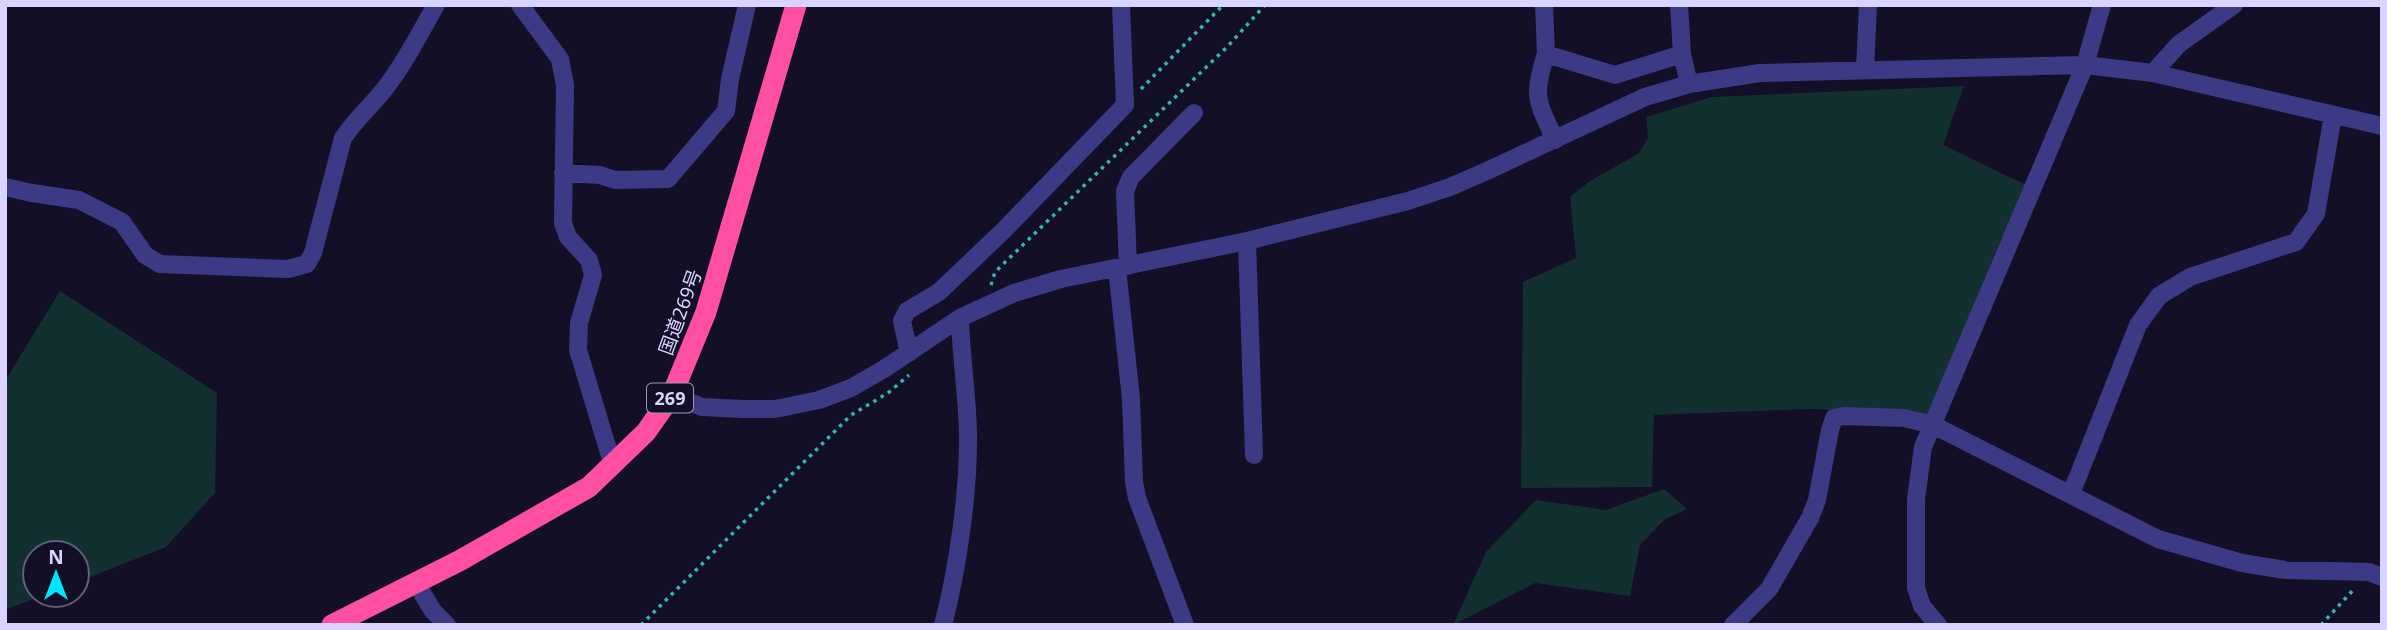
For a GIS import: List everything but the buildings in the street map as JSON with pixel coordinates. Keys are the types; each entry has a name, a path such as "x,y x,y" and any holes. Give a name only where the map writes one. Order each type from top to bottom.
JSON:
{"highway":[{"name":"国道269号","path":"332,625 530,522 589,486 646,432 672,395 706,312 796,5"}],"street":[{"path":"5,187 32,194 79,200 90,205 122,222 145,255 160,264 288,269 307,264 313,253 344,138 353,122 383,91 402,64 436,5"},
{"path":"520,5 560,59 565,85 563,223 568,237 589,260 593,275 579,323 578,350 613,466"},
{"path":"564,173 615,180 668,179 726,111 730,79 747,5"},
{"path":"909,353 902,320 907,311 939,292 1004,230 1125,105 1121,5"},
{"path":"1544,5 1546,54 1538,80 1537,100 1555,140"},
{"path":"1679,5 1682,54 1689,84"},
{"path":"1865,69 1868,5"},
{"path":"1938,625 1922,606 1916,588 1916,499 1923,447 2085,65 2102,5"},
{"path":"2153,73 2179,44 2234,5"},
{"path":"1546,54 1615,75 1682,54"},
{"path":"672,395 702,407 775,409 818,400 851,388 960,318 1014,293 1061,279 1247,241 1408,201 1450,187 1645,97 1689,84 1760,73 2085,65 2153,73 2382,126"},
{"path":"1185,625 1137,498 1134,482 1123,267 1125,191 1131,177 1194,113"},
{"path":"2071,494 2138,325 2159,296 2190,277 2296,242 2307,229 2316,214 2333,115"},
{"path":"1247,241 1254,455"},
{"path":"943,625 959,543 967,444 960,318"},
{"path":"1733,625 1769,589 1810,518 1817,499 1830,429 1834,418 1844,416 1904,418 1933,425 2158,538 2231,560 2285,570 2376,575"},
{"path":"416,583 428,618 447,625"}],"path":[{"path":"1125,105 1223,5"},
{"path":"995,272 1228,46 1265,5"},
{"path":"641,625 851,415"},
{"path":"2321,625 2376,575"}],"green space":[{"path":"1964,86 1943,145 2026,185 1994,255 1934,406 1928,414 1809,409 1654,415 1652,487 1521,488 1523,282 1576,258 1570,197 1590,181 1638,154 1648,138 1646,117 1712,97"},
{"path":"60,291 217,393 215,493 166,547 91,576 91,539 21,539 21,604 5,610 5,381"},
{"path":"1664,489 1687,509 1664,520 1640,545 1630,596 1535,583 1453,625 1486,552 1536,500 1606,510"}]}
